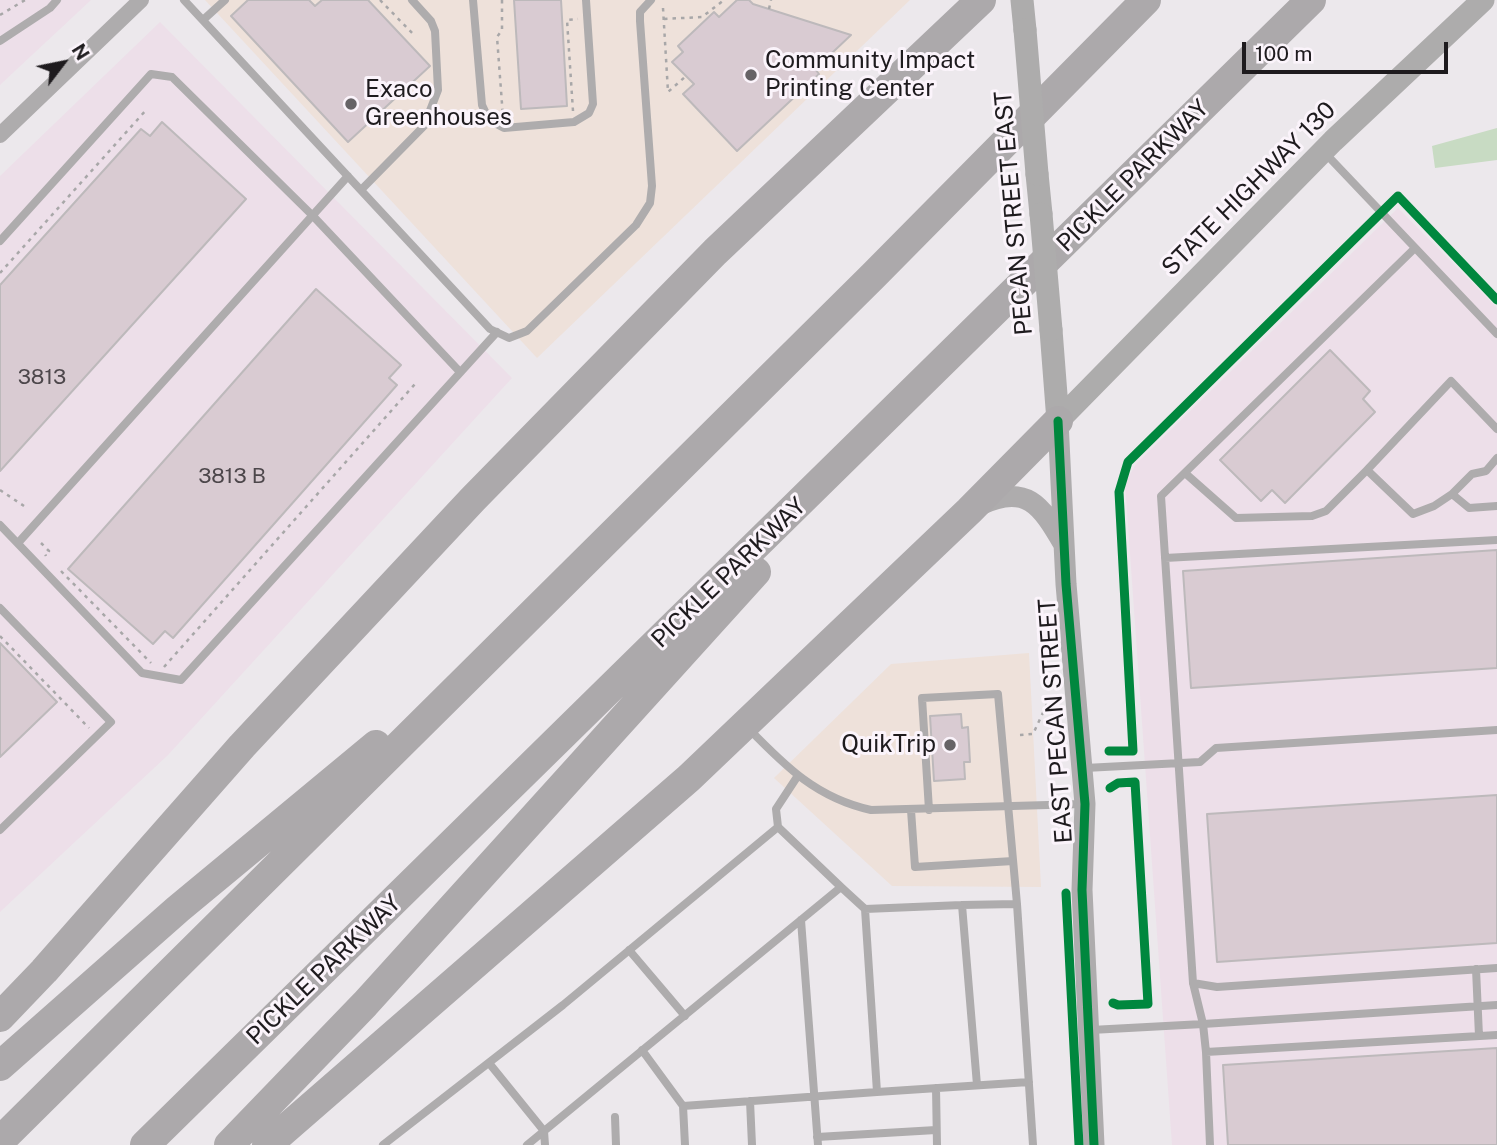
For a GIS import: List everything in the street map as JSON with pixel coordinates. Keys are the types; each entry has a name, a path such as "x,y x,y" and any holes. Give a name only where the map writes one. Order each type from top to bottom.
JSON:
{"highway":[{"path":"0,1017 44,971 242,746 473,499 715,252 981,0"},
{"path":"0,1141 873,276 1146,0"},
{"name":"PICKLE PARKWAY","path":"145,1145 1311,0"},
{"path":"229,1145 365,1004 961,345"},
{"path":"267,1145 689,778 968,511 1058,421"},
{"path":"0,1066 178,909 525,622"}],"main road":[{"name":"PECAN STREET EAST","path":"1022,0 1058,421"},
{"name":"STATE HIGHWAY 130","path":"1058,421 1323,151 1483,0"}],"street":[{"path":"0,135 141,0"},
{"name":"EAST PECAN STREET","path":"1058,421 1064,545 1085,804 1082,890 1094,1145"},
{"path":"968,511 998,497 1017,496 1032,501 1045,513 1064,545"}],"lane":[{"path":"0,41 50,8 57,0"},
{"path":"184,0 490,329 509,338 527,331 645,213 650,203 652,186 640,21 640,12 650,0"},
{"path":"203,20 225,0"},
{"path":"360,190 424,126 438,90 435,31 431,21 412,0"},
{"path":"473,0 482,104 489,120 504,128 574,122 589,113 593,104 586,0"},
{"path":"0,241 151,74 172,78 313,216 460,372"},
{"path":"1323,151 1497,334"},
{"path":"18,543 348,176"},
{"path":"1210,1145 1206,1052 1203,1024 1193,983 1161,496 1415,248"},
{"path":"0,524 142,673 181,680 497,332"},
{"path":"1185,473 1236,518 1312,516 1326,511 1451,381 1497,429"},
{"path":"1367,470 1413,514 1434,506 1452,494 1472,474 1486,471 1497,458"},
{"path":"1452,494 1469,508 1497,506"},
{"path":"1166,558 1497,540"},
{"path":"0,608 111,722 0,830"},
{"path":"929,810 922,698 998,694 1017,904 1033,1145"},
{"path":"744,725 797,777 848,805 870,810 929,810 1085,804"},
{"path":"1082,768 1200,762 1216,748 1497,730"},
{"path":"797,777 776,809 778,827 865,909 877,1091"},
{"path":"984,808 985,818"},
{"path":"941,809 942,819"},
{"path":"960,809 961,818"},
{"path":"911,810 915,867 943,861 988,858 1013,861"},
{"path":"383,1145 489,1063 778,827"},
{"path":"527,1145 841,887"},
{"path":"865,909 1017,904"},
{"path":"962,905 977,1085"},
{"path":"801,920 818,1141 936,1130"},
{"path":"629,950 684,1016"},
{"path":"1193,983 1217,987 1497,968"},
{"path":"1476,969 1479,1036"},
{"path":"1088,1030 1497,1005"},
{"path":"1206,1052 1497,1035"},
{"path":"642,1051 683,1106 685,1145"},
{"path":"489,1063 544,1131 545,1145"},
{"path":"683,1106 1029,1082"},
{"path":"936,1088 937,1145"},
{"path":"750,1101 752,1145"},
{"path":"615,1117 616,1145"}],"path":[{"path":"0,15 25,0"},
{"path":"380,0 414,35"},
{"path":"502,0 502,30 497,37 503,119"},
{"path":"664,19 702,17 724,0"},
{"path":"769,9 771,0"},
{"path":"663,8 668,92 686,76"},
{"path":"573,115 568,20 579,19 578,9"},
{"path":"0,273 147,108"},
{"path":"41,543 49,551 45,554 148,661 164,667 415,384"},
{"path":"0,489 24,506"},
{"path":"0,636 89,728"},
{"path":"1020,735 1032,734 1048,702 1060,693"}],"shaded area":[{"path":"0,0 91,0 0,85"},
{"path":"205,0 910,0 537,358"},
{"path":"160,22 512,378 168,755 0,912 0,176"},
{"path":"1398,208 1497,308 1497,1145 1172,1145 1125,483 1136,464"},
{"path":"1029,653 1041,887 892,886 774,778 891,664"}],"green space":[{"path":"1497,128 1497,160 1435,168 1432,146"}],"building":[{"name":"Exaco Greenhouses","path":"248,0 309,0 315,6 322,0 368,0 430,66 348,142 231,16"},
{"path":"514,0 561,0 567,106 521,109"},
{"name":"Community Impact Printing Center","path":"737,0 749,0 753,4 851,35 815,69 819,74 737,151 683,94 694,84 672,62 683,52 678,46 714,12 719,17"},
{"path":"162,122 246,199 0,471 0,285 141,129 150,136"},
{"path":"316,289 401,365 389,378 397,385 173,638 165,631 153,644 68,569"},
{"path":"1330,350 1370,391 1363,399 1375,412 1285,503 1272,490 1261,501 1220,460"},
{"path":"1497,550 1497,668 1191,688 1183,571"},
{"path":"0,643 57,702 0,757"},
{"name":"QuikTrip","path":"961,714 962,728 968,727 970,762 964,762 965,779 934,781 930,716"},
{"path":"1497,795 1497,943 1217,962 1207,814"},
{"path":"1497,1048 1497,1145 1228,1145 1223,1065"}],"cycle path":[{"path":"1109,751 1133,751 1119,492 1128,462 1398,196 1497,300"},
{"path":"1058,421 1066,584 1085,804 1082,890 1094,1145"},
{"path":"1110,788 1118,783 1135,782 1148,1004 1113,1003"},
{"path":"1066,893 1079,1145"}],"place":[{"name":"Community Impact Printing Center","path":"751,75"},
{"name":"Exaco Greenhouses","path":"351,104"},
{"name":"QuikTrip","path":"950,745"}]}
